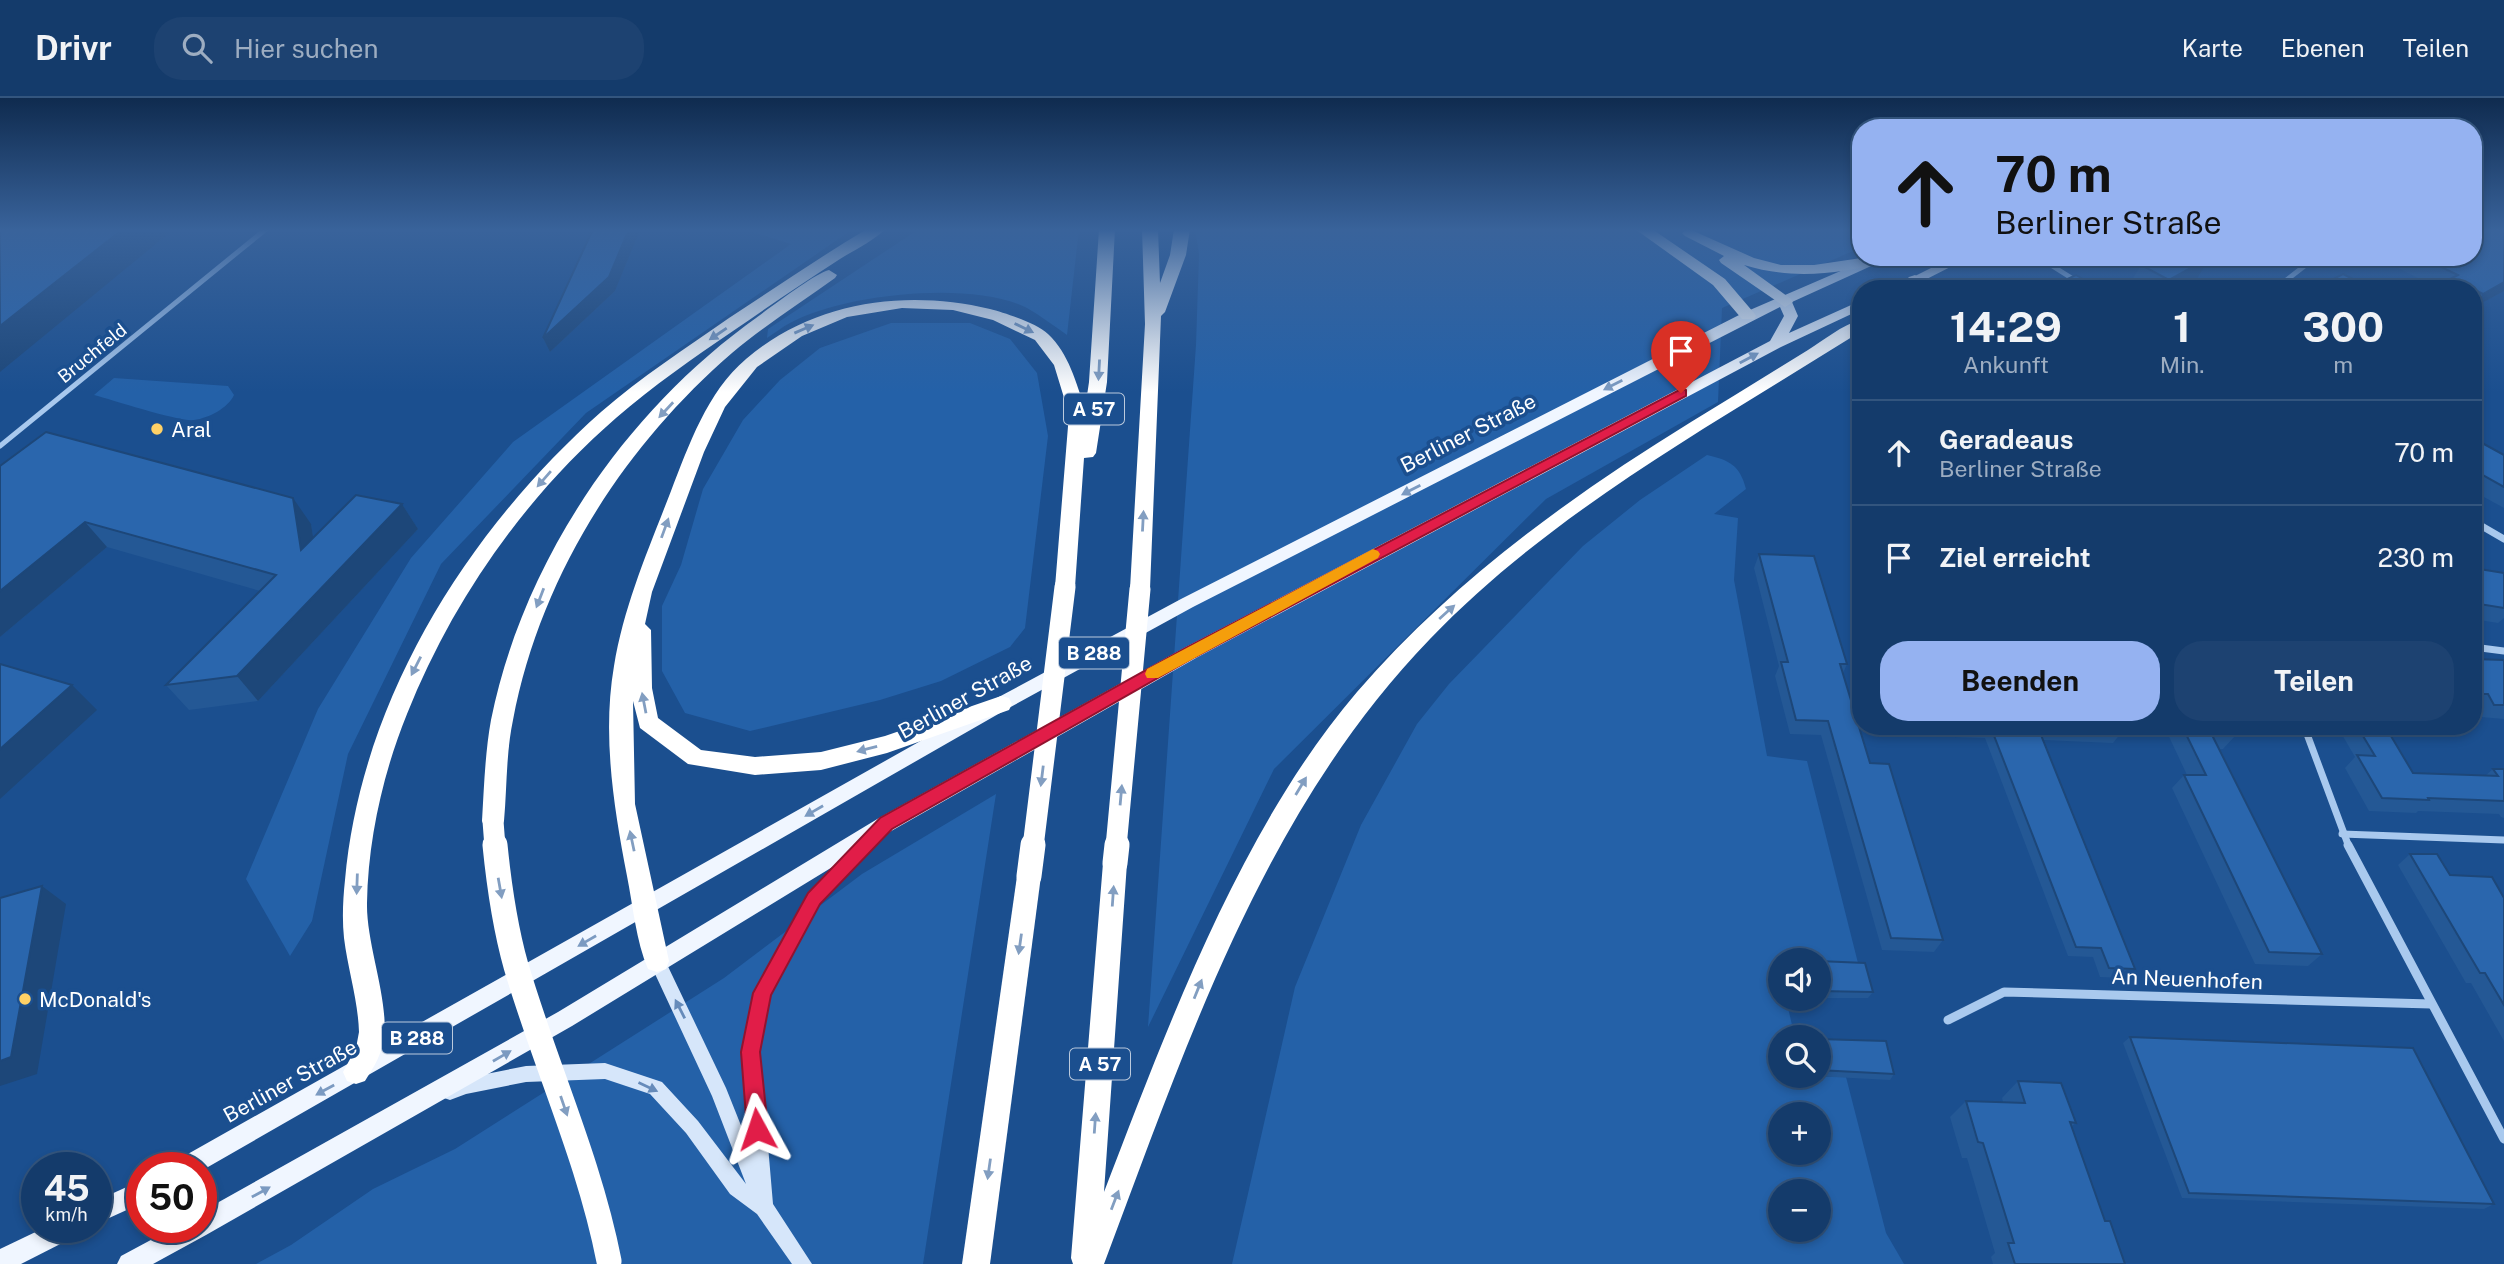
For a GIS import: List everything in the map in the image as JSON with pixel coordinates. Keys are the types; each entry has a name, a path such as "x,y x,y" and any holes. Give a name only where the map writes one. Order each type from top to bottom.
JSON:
{"highway":[{"path":"356,1073 370,1044 371,1021 355,928 358,854 377,767 402,694 442,614 492,540 548,475 594,428 665,370 795,283"},
{"path":"610,1263 598,1206 516,964 499,886 493,821 502,722 516,662 544,587 582,515 630,448 714,359 816,283"},
{"name":"A 57","path":"976,1264 1065,587 1098,382 1104,283"},
{"name":"A 57","path":"1085,1264 1115,863 1140,589 1153,324 1152,283"},
{"path":"1153,324 1168,283"},
{"path":"1720,283 1748,316"},
{"path":"1759,283 1785,302"},
{"path":"657,961 624,804 621,729 624,667 642,592 700,440 717,405 751,363 796,332 843,313 902,303 953,305 999,316 1041,336 1062,365 1077,414 1065,587"},
{"path":"1090,1264 1201,981 1261,853 1306,777 1358,709 1422,635 1495,568 1571,508 1852,331"},
{"path":"642,592 641,688 648,722 696,758 755,766 821,761 887,744 1001,704"}],"main road":[{"name":"Berliner Straße","path":"214,1152 1001,704 1187,603 1748,316 1826,283"},
{"path":"1776,344 1791,316 1785,302"},
{"name":"B 288","path":"217,1216 565,1019 886,824 1304,591 1776,344 1852,309"},
{"path":"764,1207 751,1052 762,993 814,898 886,824"},
{"path":"657,961 720,1094 764,1207 803,1264"},
{"path":"416,1105 466,1086 526,1074 605,1071 656,1088 692,1127 736,1188 764,1207"},
{"path":"0,1262 38,1243"},
{"name":"B 288","path":"129,1264 168,1243"}],"street":[{"name":"Bruchfeld","path":"0,446 199,283"},
{"path":"2482,526 2504,539"},
{"path":"2482,648 2504,651"},
{"path":"2307,735 2342,834 2504,1139"},
{"path":"2342,834 2504,840"},
{"name":"An Neuenhofen","path":"1948,1020 2004,992 2431,1004"}],"shaded area":[{"path":"736,283 774,283 586,413 441,564 348,754 312,921 290,956 246,879 318,709 411,558 513,442"},
{"path":"837,283 1073,283 1067,335 1027,308 1003,299 974,294 942,293 908,294 842,304 790,323 767,338 768,329"},
{"path":"1198,283 1779,283 1722,308 1718,402 1546,499 1274,769 1148,1027 1196,345"},
{"path":"891,323 970,323 1010,339 1037,373 1048,436 1025,628 1010,647 941,681 880,700 750,731 685,713 662,671 662,606 681,565 703,489 743,420 780,380 820,348"},
{"path":"114,378 228,386 234,395 223,408 212,415 186,420 94,395"},
{"path":"1707,455 1732,465 1744,481 1746,489 1714,514 1738,518 1734,580 1767,756 1807,761 1859,967 1831,967 1831,948 1768,948 1768,1011 1789,1011 1792,1025 1768,1025 1768,1088 1831,1088 1831,1077 1846,1077 1886,1233 1904,1264 1232,1264 1295,987 1361,825 1417,724 1449,684 1583,546 1640,500"},
{"path":"996,794 923,1264 256,1264 291,1245 373,1189 455,1149 724,978 862,874"}],"building":[{"path":"0,283 54,283 0,326"},
{"path":"568,283 602,283 543,338"},
{"path":"2482,283 2502,283 2483,294"},
{"path":"46,432 293,498 301,550 356,495 402,504 237,676 166,685 276,575 85,522 0,591 0,466"},
{"path":"2482,443 2504,455 2504,487 2482,475"},
{"path":"1759,554 1814,556 1847,664 1840,664 1852,704 1852,735 1862,735 1870,763 1889,764 1943,940 1891,938 1828,721 1796,720 1781,662 1788,662"},
{"path":"2482,569 2504,573 2504,608 2482,604"},
{"path":"2482,659 2503,660 2504,705 2494,705 2488,694 2482,694"},
{"path":"0,664 72,685 0,749"},
{"path":"1994,735 2041,735 2135,969 2109,968 2101,948 2076,947"},
{"path":"2186,735 2212,735 2322,954 2269,952 2184,775 2206,775"},
{"path":"2362,735 2390,735 2413,773 2498,776 2493,769 2504,769 2504,801 2382,798 2357,755 2375,756"},
{"path":"2410,854 2437,854 2450,875 2492,877 2504,898 2504,1005 2485,973 2480,973"},
{"path":"42,886 11,1057 0,1061 0,898"},
{"path":"1831,962 1865,963 1873,992 1831,991"},
{"path":"2130,1037 2413,1048 2494,1204 2189,1193"},
{"path":"1831,1039 1886,1041 1894,1074 1831,1071"},
{"path":"2018,1081 2061,1083 2076,1123 2070,1122 2105,1221 2110,1221 2125,1264 2015,1264 2008,1243 2014,1243 1983,1143 1978,1142 1966,1101 2025,1103"}],"slow traffic":[{"path":"1153,674 1373,554"}],"place":[{"name":"Aral","path":"157,429"},
{"name":"McDonald's","path":"25,999"}],"route":[{"path":"757,1129 751,1052 762,993 814,898 886,824 1190,653 1681,393"}]}
